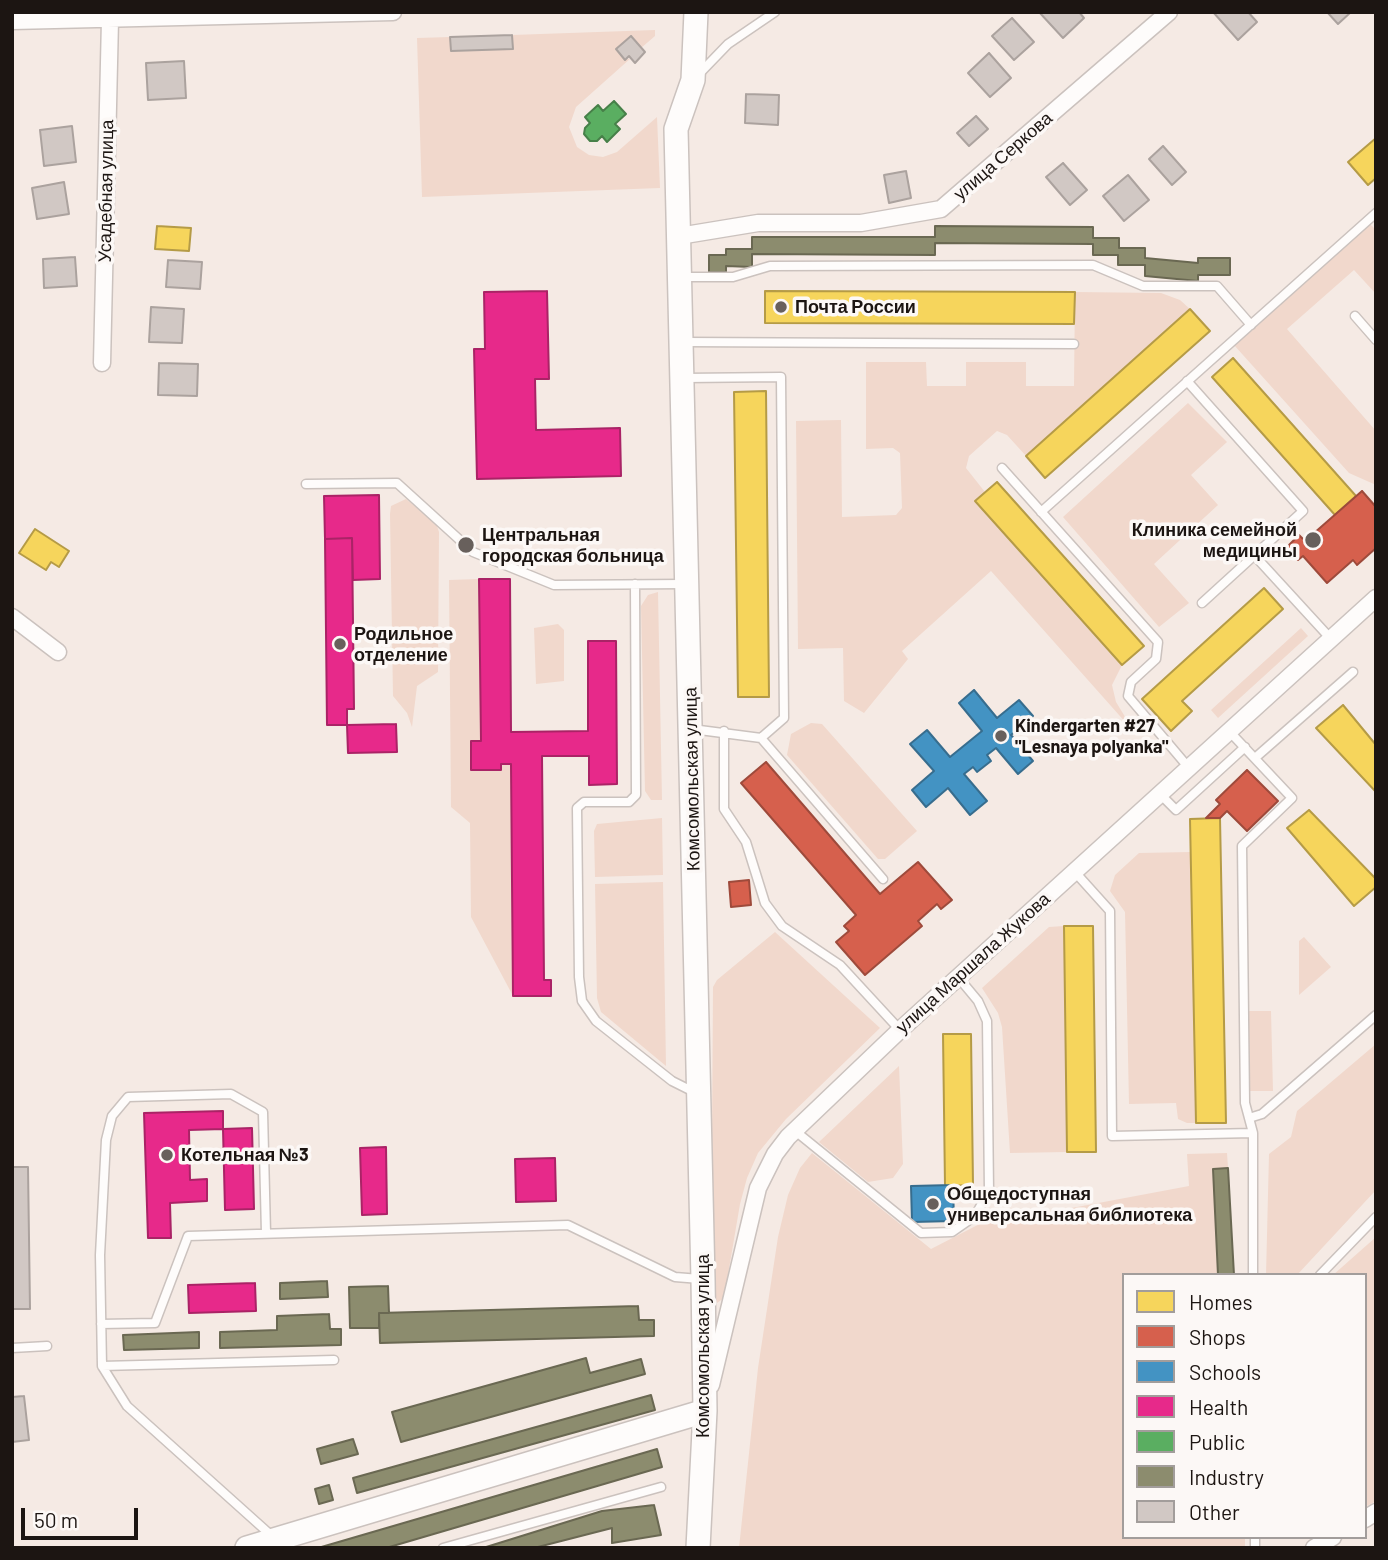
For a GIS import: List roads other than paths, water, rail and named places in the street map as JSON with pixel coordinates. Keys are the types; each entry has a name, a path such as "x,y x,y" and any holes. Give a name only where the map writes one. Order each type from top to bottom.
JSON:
{"street":[{"path":"12,21 393,12"},
{"name":"Комсомольская улица","path":"696,12 693,80 676,129 703,1279 705,1411 698,1548"},
{"name":"улица Серкова","path":"679,236 758,223 861,223 941,209 1169,12"},
{"name":"Усадебная улица","path":"102,363 110,20"},
{"name":"улица Маршала Жукова","path":"705,1411 758,1188 775,1154 794,1130 900,1030 1376,598"},
{"path":"12,617 58,652"},
{"path":"247,1548 705,1411"},
{"path":"1314,1548 1330,1539"}],"lane":[{"path":"693,80 728,44 775,12"},
{"path":"1041,512 1376,214"},
{"path":"680,277 733,277 771,266 1093,265 1143,286 1217,286 1251,324"},
{"path":"1355,316 1376,340"},
{"path":"681,342 1074,344"},
{"path":"682,378 781,377 784,718 761,738"},
{"path":"1187,381 1303,511 1202,603"},
{"path":"1002,468 1158,642 1156,659 1131,682 1128,696 1189,768"},
{"path":"306,484 397,484 473,552 554,585 687,584"},
{"path":"1254,555 1331,639"},
{"path":"635,584 636,795 629,802 584,802 578,808 582,1001 596,1021 672,1081 699,1094"},
{"path":"1255,758 1353,672"},
{"path":"690,729 724,731 761,738 883,879"},
{"path":"724,731 724,809 746,842 765,903 782,926 840,965 900,1030"},
{"path":"1229,731 1292,798 1241,846 1245,1103 1253,1133 1253,1273"},
{"path":"1160,794 1176,810 1245,747"},
{"path":"1074,872 1110,911 1112,1136 1253,1133"},
{"path":"794,1130 921,1233 953,1232 975,1216 989,1191 987,1021 978,1001 958,977"},
{"path":"1249,1118 1262,1114 1376,1015"},
{"path":"266,1233 263,1112 231,1094 128,1097 112,1116 106,1140 100,1255 102,1366 127,1406 275,1539"},
{"path":"1322,1273 1376,1217"},
{"path":"101,1324 155,1323 188,1236 568,1225 675,1277 703,1279"},
{"path":"12,1348 47,1346"},
{"path":"102,1366 334,1360"},
{"path":"443,1548 661,1487"}],"place":[{"name":"Почта России","path":"781,307"},
{"name":"Клиника семейной медицины","path":"1313,540"},
{"name":"Центральная городская больница","path":"466,545"},
{"name":"Родильное отделение","path":"340,644"},
{"name":"Kindergarten #27 \"Lesnaya polyanka\"","path":"1001,736"},
{"name":"Котельная №3","path":"167,1155"},
{"name":"Общедоступная универсальная библиотека","path":"933,1204"}]}
